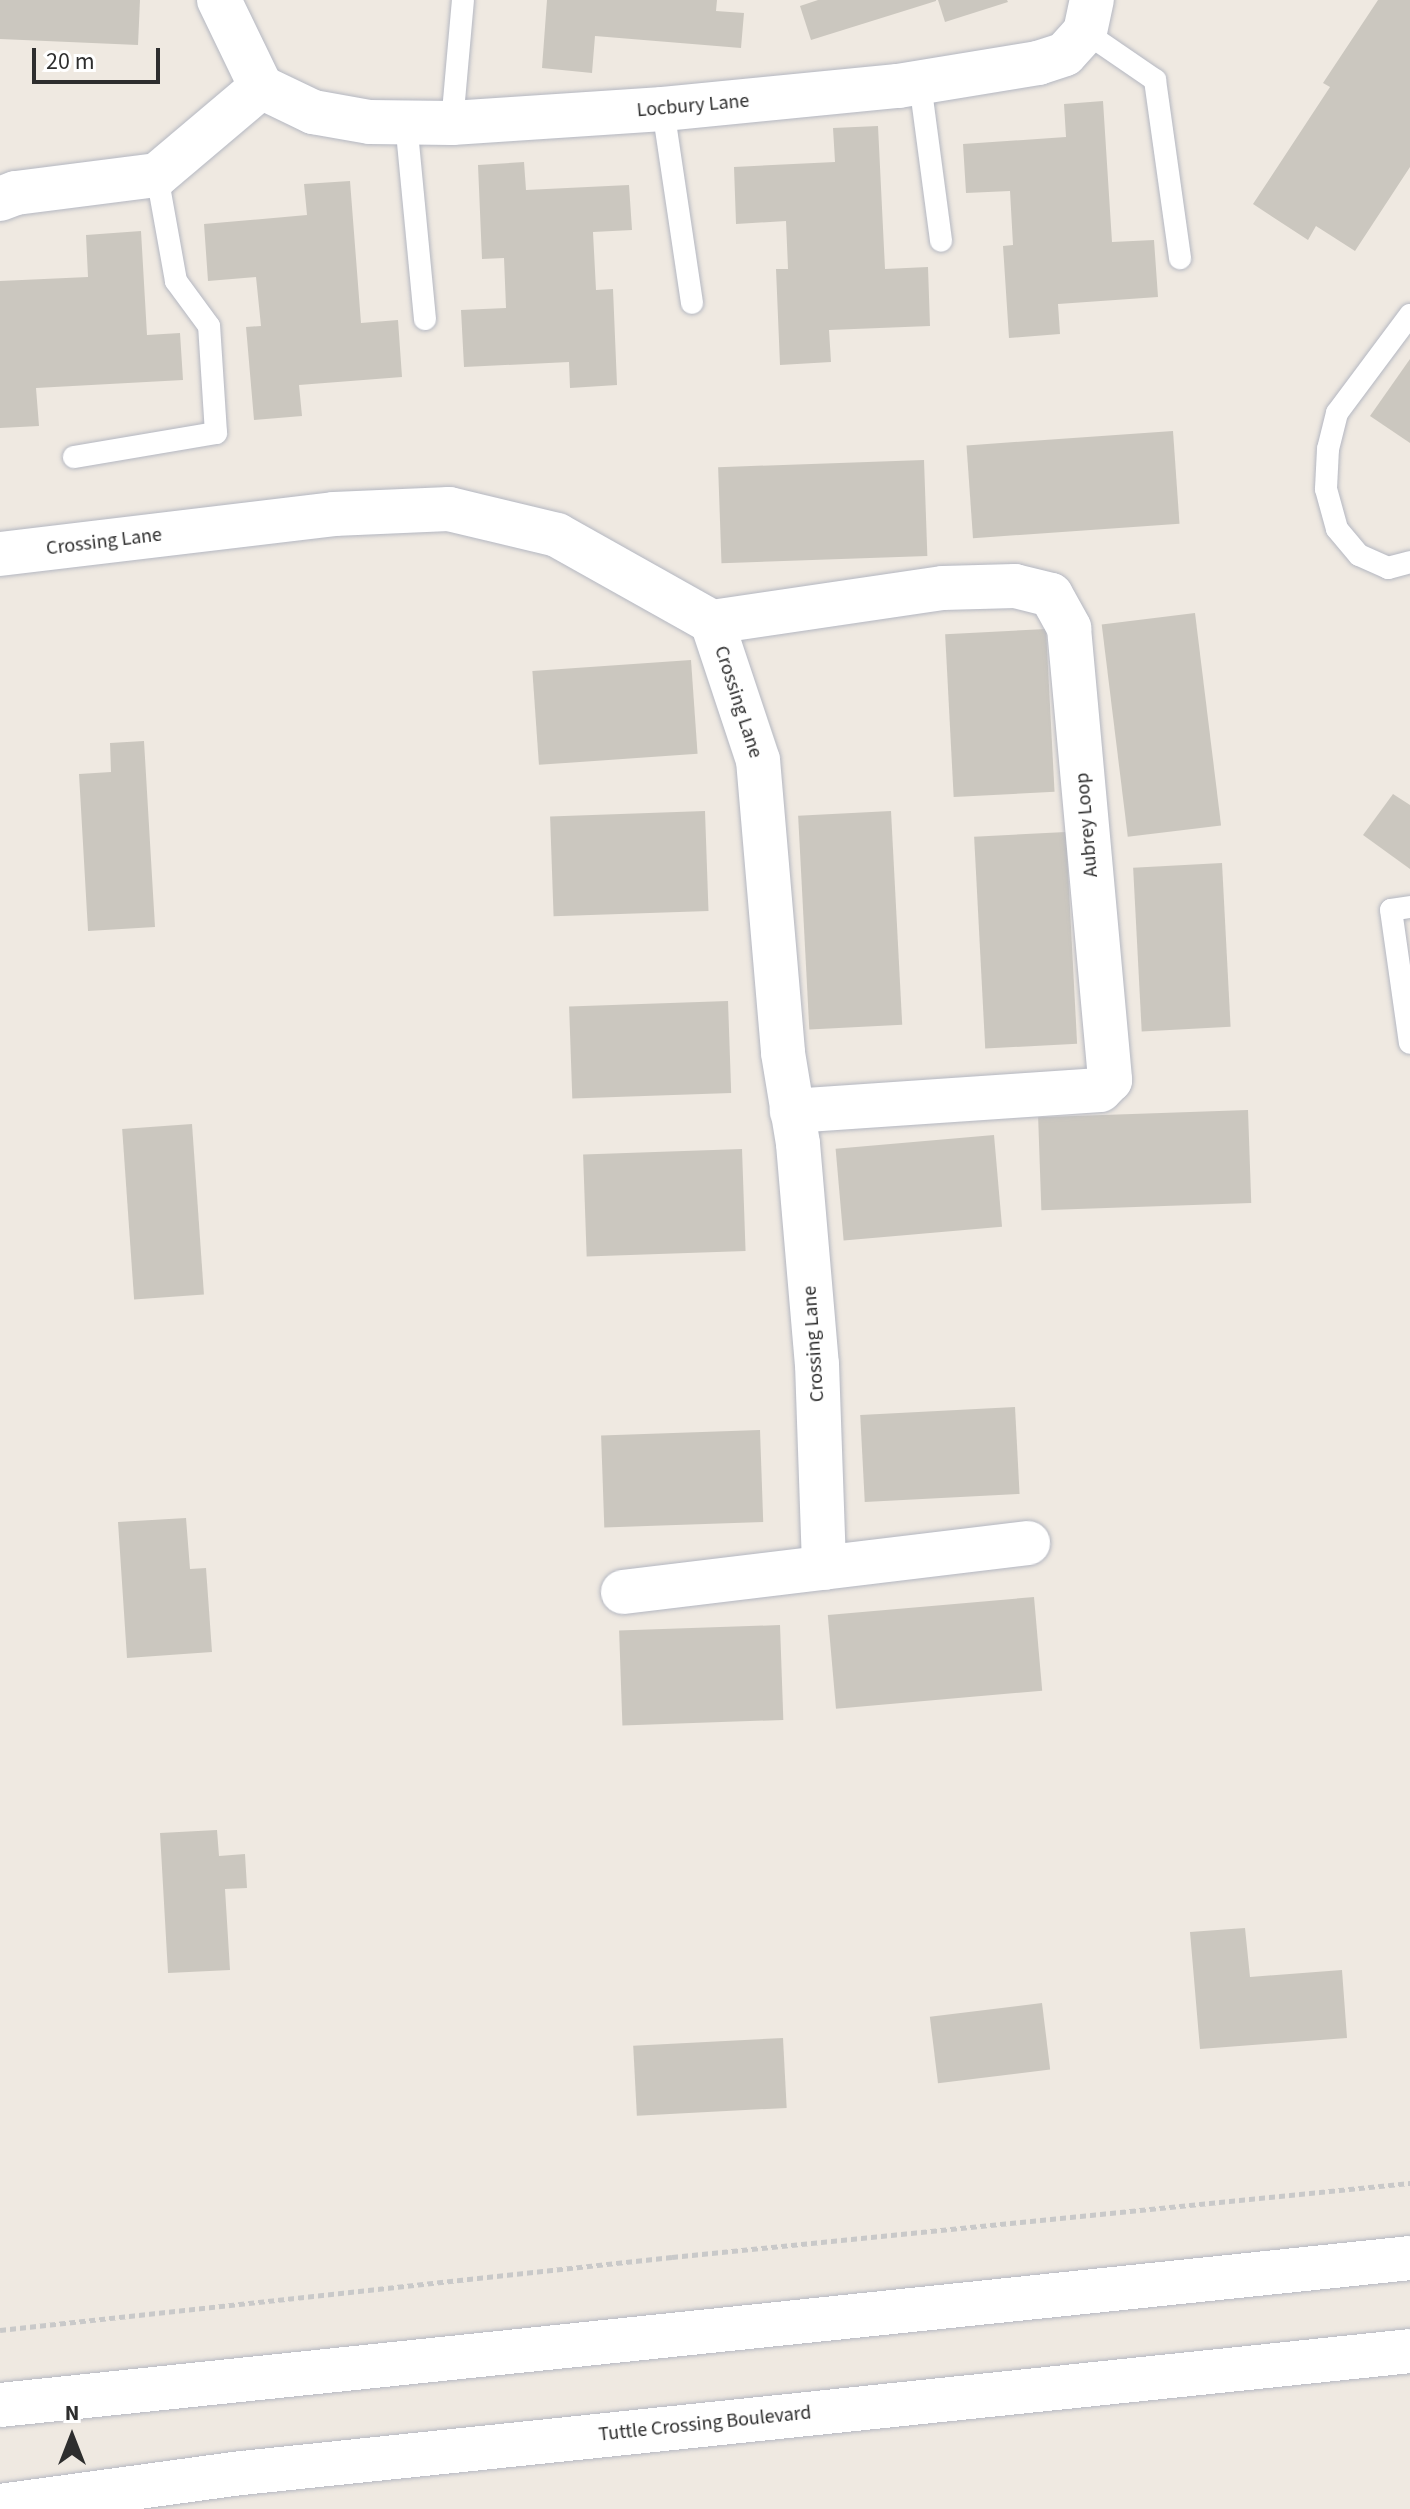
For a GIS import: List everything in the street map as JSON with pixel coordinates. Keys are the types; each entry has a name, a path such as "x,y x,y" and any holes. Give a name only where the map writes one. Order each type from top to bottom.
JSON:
{"street":[{"path":"0,199 16,193 157,175 261,87 219,0"},
{"name":"Locbury Lane","path":"261,87 313,112 370,122 452,123 663,109 920,83 1038,63 1065,54 1088,16"},
{"name":"Crossing Lane","path":"0,554 334,514 449,509 557,535 712,622 758,760 783,1053 792,1111 817,1364 824,1568"},
{"name":"Aubrey Loop","path":"712,622 943,588 1015,586 1051,595 1069,628 1110,1080 1100,1090 792,1111"},
{"path":"623,1592 1028,1543"},
{"path":"0,2405 1410,2258"},
{"name":"Tuttle Crossing Boulevard","path":"14,2506 242,2473 1410,2351"}],"lane":[{"path":"452,123 463,0"},
{"path":"1088,16 1155,80 1180,258"},
{"path":"920,83 941,241"},
{"path":"663,109 692,303"},
{"path":"406,122 425,319"},
{"path":"74,457 216,433 209,326 176,281 157,175"},
{"path":"1410,315 1337,413 1328,449 1326,489 1337,529 1359,555 1388,568 1410,562"},
{"path":"1410,907 1391,910 1410,1043"}],"path":[{"path":"0,2330 672,2257 1410,2183"}],"building":[{"path":"0,0 140,0 138,45 0,39"},
{"path":"547,0 717,0 716,11 744,13 741,48 595,36 592,73 542,68"},
{"path":"818,0 936,1 811,40 800,6"},
{"path":"938,0 1007,0 1008,2 945,22"},
{"path":"1378,0 1410,0 1410,167 1355,251 1316,226 1308,240 1253,204 1330,87 1323,83"},
{"path":"1103,101 1112,242 1154,240 1158,297 1058,304 1060,334 1009,338 1003,246 1013,245 1010,191 966,193 963,144 1066,137 1064,104"},
{"path":"878,126 885,269 928,267 930,326 829,330 831,362 780,365 776,269 788,269 786,221 736,224 734,167 835,162 833,128"},
{"path":"524,162 526,190 629,185 632,230 593,232 596,290 613,289 617,385 570,388 569,362 464,367 461,310 506,308 504,258 482,259 478,165"},
{"path":"350,181 361,323 398,320 402,377 299,385 302,416 254,420 246,327 261,326 256,277 208,281 204,224 307,215 304,184"},
{"path":"141,231 147,335 180,333 183,380 36,388 39,426 0,428 0,281 88,277 86,235"},
{"path":"1410,359 1410,443 1370,416"},
{"path":"1173,431 1179,524 973,538 967,445"},
{"path":"924,460 927,556 721,563 718,467"},
{"path":"1195,613 1221,825 1128,837 1102,624"},
{"path":"1046,629 1055,792 954,797 945,634"},
{"path":"691,660 698,754 539,765 532,671"},
{"path":"144,741 155,927 88,931 79,774 111,772 110,743"},
{"path":"1393,794 1410,805 1410,869 1363,835"},
{"path":"705,811 708,911 554,916 550,816"},
{"path":"891,811 902,1025 809,1030 798,816"},
{"path":"1066,832 1077,1044 985,1049 974,837"},
{"path":"1222,863 1231,1027 1142,1031 1133,868"},
{"path":"728,1001 731,1093 572,1098 569,1007"},
{"path":"1248,1110 1251,1203 1041,1210 1038,1117"},
{"path":"192,1124 204,1295 134,1299 122,1129"},
{"path":"994,1135 1002,1227 844,1241 836,1149"},
{"path":"742,1149 746,1251 587,1256 583,1155"},
{"path":"1015,1407 1020,1494 865,1502 860,1415"},
{"path":"760,1430 763,1522 604,1527 601,1436"},
{"path":"186,1518 190,1569 206,1568 212,1652 127,1658 118,1522"},
{"path":"1034,1597 1042,1691 836,1709 828,1615"},
{"path":"780,1625 783,1720 622,1726 619,1631"},
{"path":"217,1830 219,1856 245,1854 247,1888 225,1889 230,1970 168,1973 160,1833"},
{"path":"1245,1928 1250,1977 1342,1970 1347,2038 1200,2049 1190,1932"},
{"path":"1042,2003 1050,2070 938,2083 930,2017"},
{"path":"783,2038 787,2108 637,2116 633,2046"}]}
